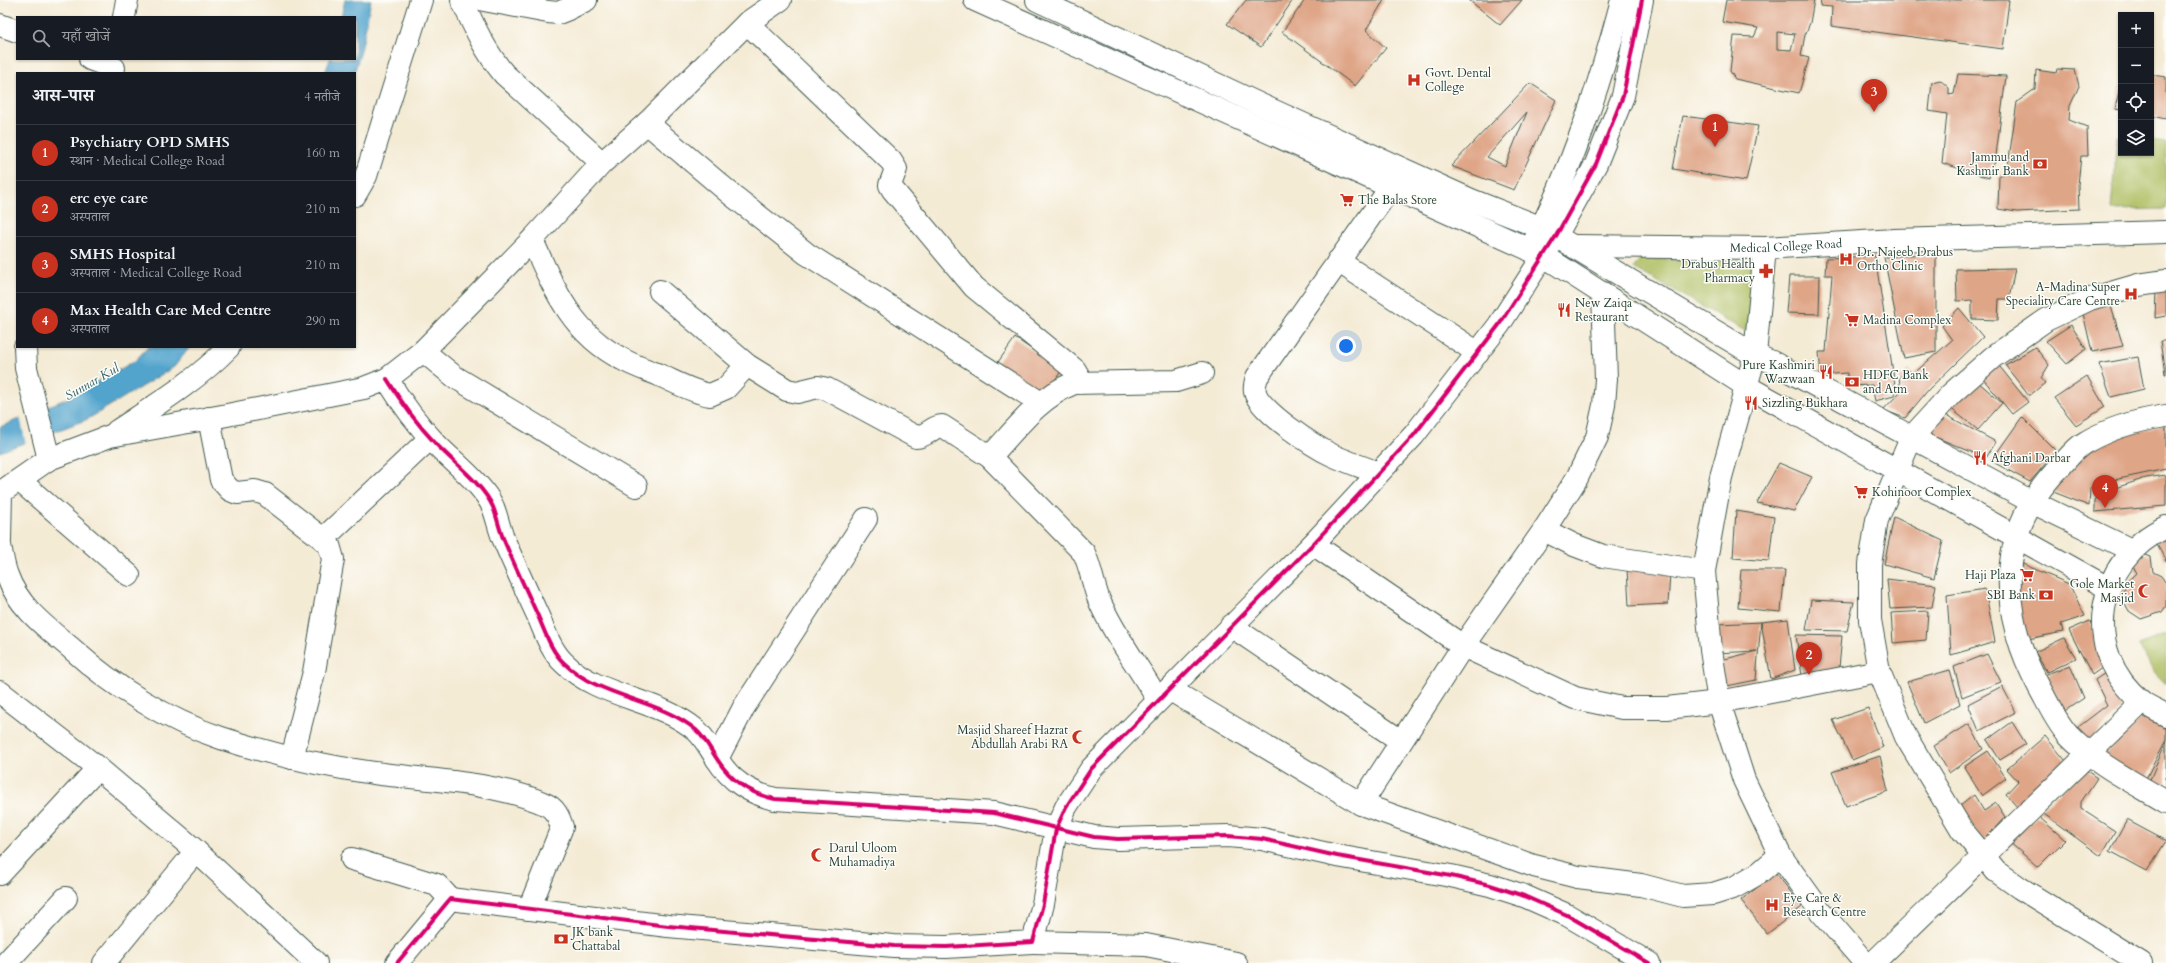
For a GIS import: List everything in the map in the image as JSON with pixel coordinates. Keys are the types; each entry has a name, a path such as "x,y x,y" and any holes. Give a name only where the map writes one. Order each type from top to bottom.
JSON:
{"street":[{"path":"124,16 127,0"},
{"path":"356,193 366,176 421,0"},
{"path":"462,0 479,40 490,58 504,74 602,163"},
{"path":"484,0 558,13 586,0"},
{"path":"975,0 1537,253 1603,293 1746,386 2108,588"},
{"path":"1037,0 1282,115 1557,237 1755,355 1772,362 2032,502 2131,550"},
{"path":"1557,237 1583,131 1603,70 1622,0"},
{"path":"1033,942 1043,904 1055,838 1066,806 1091,769 1313,544 1414,435 1500,325 1537,253 1557,237 1596,164 1623,96 1642,0"},
{"path":"0,540 0,493 20,481 46,450 110,436 364,388 387,379 423,351 532,240 602,163 647,123 747,23 773,3"},
{"path":"747,23 891,161 896,169 890,185 893,190 974,287 1074,370 1082,382"},
{"path":"0,25 16,31"},
{"path":"93,60 114,67"},
{"path":"647,123 732,195 807,254 1040,403"},
{"path":"1378,473 1332,455 1311,444 1268,410 1255,394 1254,387 1257,378 1391,187"},
{"name":"Medical College Road","path":"1557,237 1765,248 1894,240 2166,232"},
{"path":"532,240 558,298 568,312 582,329 602,346 622,359 710,395 726,388 748,365"},
{"path":"1765,248 1755,355 1721,476 1704,570 1711,650 1719,702 1744,780 1780,855 1821,912 1865,963"},
{"path":"1338,261 1478,353"},
{"path":"2141,963 2020,888 1996,870 1962,830 1906,737 1879,671 1870,620 1870,564 1877,520 1896,470 1911,438 1951,394 1993,357 2046,320 2090,299 2138,285 2166,281"},
{"path":"660,291 748,365 792,392 803,392 818,387 827,389 913,436 921,437 938,426 947,427 990,456 1084,553 1090,567 1099,599 1106,614 1164,694 1360,804 1534,866 1578,877 1641,885 1684,896 1713,894 1735,887 1759,873 1780,855"},
{"path":"1360,804 1463,646 1544,530 1577,478 1597,437 1604,405 1606,379 1603,293"},
{"path":"25,348 26,368 46,450"},
{"path":"110,436 175,393 211,365 228,348"},
{"path":"423,351 455,377 636,486"},
{"path":"990,456 1040,403 1062,388 1082,382 1176,381 1202,374"},
{"path":"387,379 412,416 434,442 487,496 493,507 503,538 550,644 563,662 575,673 591,682 682,720 696,730 729,775 744,788 759,795 775,799 994,813 1055,838 1118,839 1228,836 1262,839 1331,855 1490,885 1524,896 1567,916 1649,963"},
{"path":"2166,416 2138,420 2085,442 2050,477 2032,502 2016,536 2009,581 2012,619 2026,662 2049,705 2068,735 2088,754 2166,802"},
{"path":"209,418 221,480 225,485 230,490 237,493 255,491 265,494 323,538 332,551 333,569 314,672 292,758"},
{"path":"323,538 423,445"},
{"path":"20,481 129,575"},
{"path":"717,759 744,707 866,519"},
{"path":"2166,527 2151,534 2131,550 2117,568 2108,588 2103,606 2102,625 2108,654 2122,681 2142,702 2166,715"},
{"path":"1544,530 1574,545 1604,556 1704,570"},
{"path":"1313,544 1463,646 1575,698 1622,708 1667,708 1719,702 1879,671"},
{"path":"0,545 7,575 20,599 40,623 92,667 173,718 220,737 292,758 371,772 490,788 514,793 546,804 559,817 562,827 529,908"},
{"path":"1231,626 1401,741"},
{"path":"1873,963 2142,702"},
{"path":"4,703 98,768 196,851 316,963"},
{"path":"0,874 98,768"},
{"path":"104,963 196,851"},
{"path":"352,859 437,885 450,899 668,926 894,946 946,955 1033,942 1146,945 1236,963"},
{"path":"6,963 66,898"},
{"path":"397,963 450,899"}],"green space":[{"path":"2117,136 2118,156 2154,156 2154,141 2166,143 2166,209 2111,210"},
{"path":"1640,259 1755,261 1747,332 1634,268"},
{"path":"2166,634 2166,684 2153,671 2139,645"}],"water":[{"path":"345,0 371,0 361,51 354,72 325,72 330,60 356,60 356,16 341,16"},
{"path":"147,348 189,348 174,367 88,419 0,452 0,427 70,397 135,361"}],"pier":[{"path":"40,408 46,438 26,445 20,416"}],"building":[{"path":"1246,0 1293,0 1261,47 1227,24"},
{"path":"1305,0 1384,0 1366,30 1386,48 1355,86 1282,32"},
{"path":"1469,0 1522,0 1500,25"},
{"path":"1726,0 1814,0 1810,23 1805,35 1801,56 1809,58 1799,93 1735,79 1730,71 1734,36 1754,37 1758,28 1722,22","holes":["1777,32 1795,34 1791,50 1777,49"]},
{"path":"1821,0 2009,0 2003,49 1831,26 1832,7 1820,6"},
{"path":"2057,69 2075,70 2079,86 2070,106 2069,120 2087,127 2088,156 2081,156 2078,185 2079,209 2017,212 1998,209 1999,175 2007,173 2017,102 2035,89 2036,70 2056,73"},
{"path":"1958,74 2006,76 1995,163 1992,165 1989,178 1942,163 1947,114 1929,111 1932,82 1940,80 1949,88 1949,95 1954,94"},
{"path":"2154,75 2166,77 2166,119 2154,117"},
{"path":"1530,83 1556,100 1514,190 1451,166","holes":["1527,112 1505,166 1487,157"]},
{"path":"2118,95 2118,110 2115,109"},
{"path":"1683,116 1758,126 1746,181 1673,169"},
{"path":"1936,253 1936,352 1904,358 1884,257"},
{"path":"1875,256 1895,385 1894,396 1875,401 1872,385 1847,386 1847,373 1821,375 1819,352 1826,352 1832,275 1825,275 1826,258"},
{"path":"2015,268 2009,299 1999,299 1998,320 1972,319 1972,300 1957,301 1956,269"},
{"path":"1789,276 1820,276 1819,314 1786,313"},
{"path":"2156,290 2166,290 2166,316 2155,318"},
{"path":"2110,303 2123,346 2092,352 2082,309"},
{"path":"1959,308 1983,337 1929,389 1905,418 1883,410 1901,391 1899,378 1909,370 1912,375 1952,340 1942,326"},
{"path":"2071,325 2086,349 2067,364 2046,341"},
{"path":"1015,338 1062,370 1043,397 996,365"},
{"path":"2160,341 2166,341 2166,374 2165,374"},
{"path":"2035,347 2049,365 2041,378 2045,383 2029,396 2005,365"},
{"path":"2138,357 2144,389 2111,397 2099,364"},
{"path":"1996,362 2028,402 2012,414 1979,374"},
{"path":"2087,376 2105,407 2076,425 2054,398"},
{"path":"1976,380 2002,403 1978,430 1949,407"},
{"path":"1946,415 1996,442 1986,458 1928,434"},
{"path":"2022,417 2056,451 2030,482 1991,461"},
{"path":"2166,423 2166,469 2095,484 2090,488 2089,506 2051,491 2087,449 2118,437"},
{"path":"1779,463 1812,477 1794,511 1757,503"},
{"path":"2166,475 2166,506 2095,512 2095,500 2103,492 2146,478"},
{"path":"1736,511 1774,517 1769,561 1733,558"},
{"path":"1894,517 1943,541 1934,578 1884,564"},
{"path":"2166,535 2166,561 2155,541"},
{"name":"Gole Market Masjid","path":"2141,553 2151,557 2153,572 2161,576 2166,583 2166,606 2162,612 2141,619 2129,611 2122,598 2126,583 2136,573 2131,562"},
{"path":"2016,561 2069,584 2085,616 2061,624 2063,632 2028,639 2016,620"},
{"path":"1627,568 1670,573 1668,604 1629,606"},
{"path":"1741,570 1785,570 1781,612 1738,608"},
{"path":"1887,579 1936,585 1932,607 1890,609"},
{"path":"1985,589 1995,642 1951,655 1947,595"},
{"path":"1811,600 1854,602 1847,631 1806,630"},
{"path":"1928,611 1926,640 1893,643 1891,613"},
{"path":"1788,619 1795,670 1771,679 1761,622"},
{"path":"2090,621 2106,665 2092,675 2069,630"},
{"path":"1761,622 1756,680 1717,688 1713,662 1757,651 1716,653 1719,624"},
{"path":"1796,635 1842,636 1839,668 1802,676"},
{"path":"2064,638 2076,658 2047,672 2035,652"},
{"path":"1987,654 2001,682 1962,697 1954,667"},
{"path":"2070,665 2084,698 2060,714 2042,676"},
{"path":"1950,670 1960,704 1924,723 1907,682"},
{"path":"2108,671 2127,701 2086,746 2073,731 2107,705 2095,680"},
{"path":"2002,686 2016,712 1979,731 1968,704"},
{"path":"1868,708 1883,747 1852,760 1833,720"},
{"path":"2143,716 2166,728 2166,740 2142,786 2099,760"},
{"path":"2012,722 2026,744 2000,760 1987,740"},
{"path":"1969,724 1983,749 1949,773 1934,746"},
{"path":"2045,736 2066,761 2017,807 2006,794 2018,781 2007,769"},
{"path":"2166,742 2166,798 2146,789"},
{"path":"1988,751 2006,778 1982,796 1964,767"},
{"path":"1880,756 1888,791 1846,806 1832,772"},
{"path":"2084,769 2097,778 2081,802 2081,809 2115,831 2101,856 2040,811"},
{"path":"1974,795 1984,811 1996,803 2005,817 1984,840 1955,810"},
{"path":"2038,816 2065,840 2038,867 2008,841"},
{"path":"2127,820 2166,841 2147,871 2110,851"},
{"path":"1776,873 1802,907 1767,934 1741,900"}],"cycle path":[{"path":"397,963 450,899 668,926 894,946 946,947 1033,942 1043,904 1056,829 1066,807 1091,769 1313,544 1414,435 1499,325 1556,236 1596,164 1623,96 1642,0"},
{"path":"387,379 422,429 475,482 488,498 493,507 503,538 549,641 559,658 578,675 594,684 647,704 681,719 696,730 705,740 728,774 749,790 775,799 994,813 1094,837 1118,839 1228,836 1262,839 1337,856 1451,876 1490,885 1524,896 1567,915 1649,963"}],"place":[{"name":"Govt. Dental College","path":"1414,80"},
{"name":"SMHS Hospital","path":"1874,112"},
{"name":"Psychiatry OPD SMHS","path":"1715,147"},
{"name":"Jammu and Kashmir Bank","path":"2040,164"},
{"name":"The Balas Store","path":"1347,200"},
{"name":"Dr. Najeeb Drabus Ortho Clinic","path":"1846,259"},
{"name":"Drabus Health Pharmacy","path":"1766,271"},
{"name":"A-Madina Super Speciality Care Centre","path":"2131,294"},
{"name":"New Zaiqa Restaurant","path":"1564,310"},
{"name":"Madina Complex","path":"1852,320"},
{"name":"Pure Kashmiri Wazwaan","path":"1826,372"},
{"name":"HDFC Bank and Atm","path":"1852,382"},
{"name":"Sizzling Bukhara","path":"1751,403"},
{"name":"Afghani Darbar","path":"1980,458"},
{"name":"Kohinoor Complex","path":"1861,492"},
{"name":"Max Health Care Med Centre","path":"2105,508"},
{"name":"Haji Plaza","path":"2027,575"},
{"name":"Gole Market Masjid","path":"2145,591"},
{"name":"SBI Bank","path":"2046,595"},
{"name":"erc eye care","path":"1809,675"},
{"name":"Masjid Shareef Hazrat Abdullah Arabi RA","path":"1079,737"},
{"name":"Darul Uloom Muhamadiya","path":"818,855"},
{"name":"Eye Care & Research Centre","path":"1772,905"},
{"name":"JK bank Chattabal","path":"561,939"}],"water label":[{"name":"Sunnar Kul","path":"92,382"}]}
